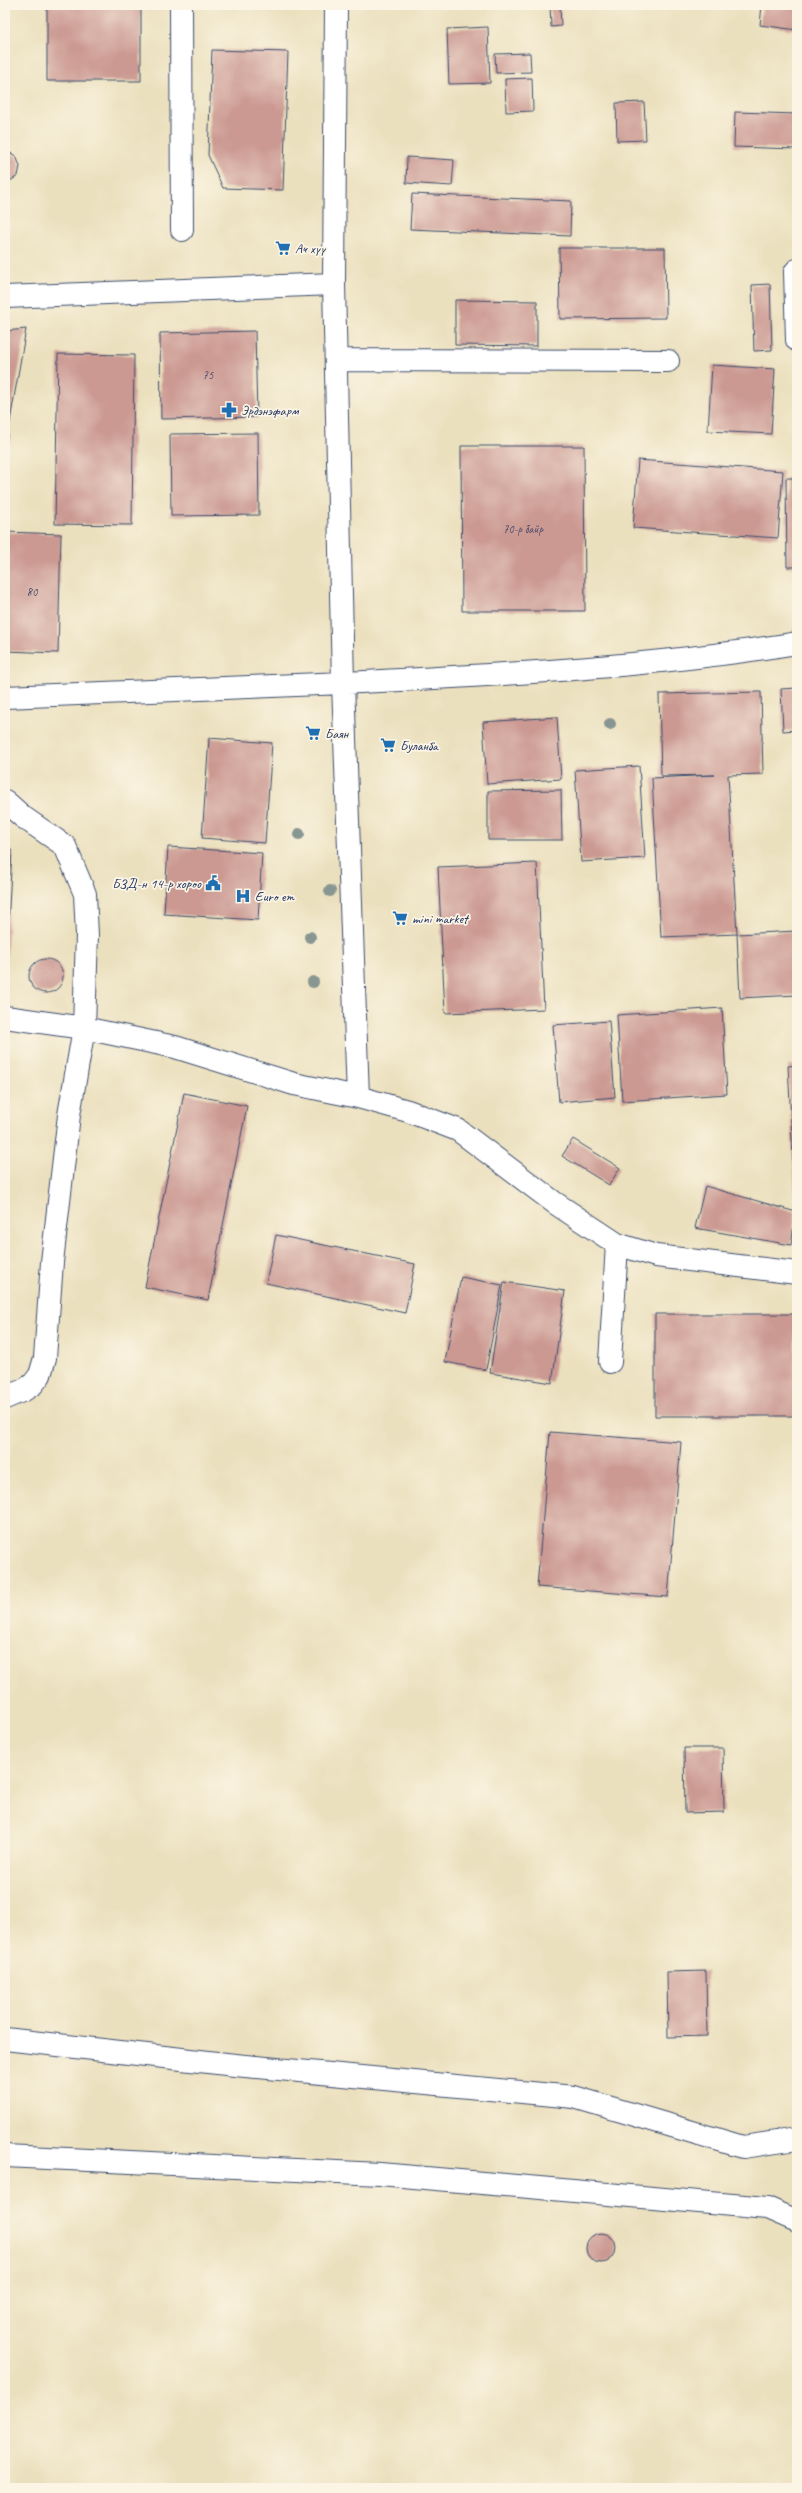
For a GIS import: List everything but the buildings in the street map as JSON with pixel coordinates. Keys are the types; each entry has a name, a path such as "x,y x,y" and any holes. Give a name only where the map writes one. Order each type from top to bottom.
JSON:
{"street":[{"path":"181,5 182,230"},
{"path":"336,5 334,284 337,360 343,683 358,1097"},
{"path":"797,270 795,272 797,340"},
{"path":"5,297 334,284"},
{"path":"337,360 668,361"},
{"path":"5,697 343,683 629,664 749,651 797,643"},
{"path":"5,801 23,817 65,846 84,894 87,935 84,1028 69,1115 52,1262 46,1358 40,1375 33,1384 24,1390 5,1398"},
{"path":"5,1017 84,1028 175,1047 294,1084 358,1097 408,1111 458,1130 555,1203 617,1244 656,1256 797,1272"},
{"path":"610,1362 617,1244"},
{"path":"5,2039 235,2065 574,2097 743,2147 797,2139"},
{"path":"5,2156 380,2174 768,2208 797,2221"}],"place":[{"name":"Ач хүү","path":"283,248"},
{"name":"Эрдэнэфарм","path":"229,410"},
{"name":"Баян","path":"313,733"},
{"name":"Буланба","path":"388,745"},
{"name":"БЗД-н 14-р хороо","path":"213,883"},
{"name":"Euro em","path":"243,896"},
{"name":"mini market","path":"400,918"}]}
